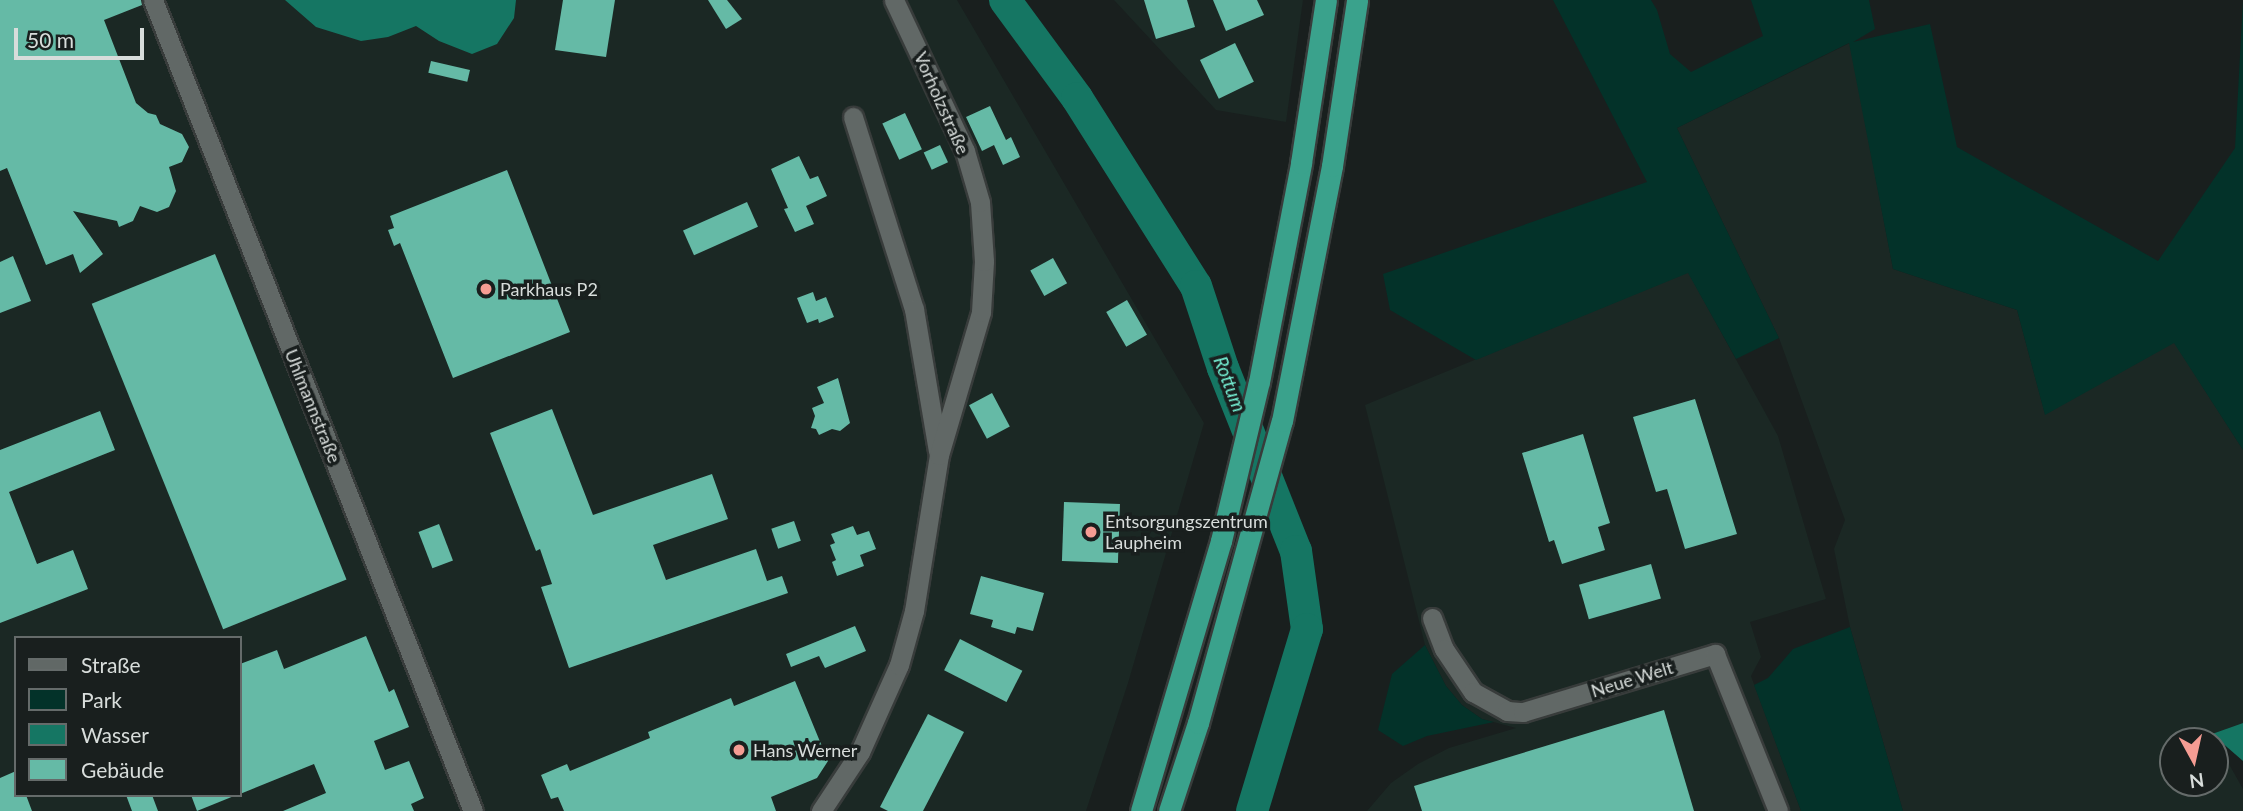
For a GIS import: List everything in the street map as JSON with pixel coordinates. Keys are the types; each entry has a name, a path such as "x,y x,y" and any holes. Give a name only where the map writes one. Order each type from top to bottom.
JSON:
{"highway":[{"path":"1141,811 1217,554 1259,382 1301,163 1326,0"},
{"path":"1169,811 1198,723 1282,421 1332,166 1357,0"}],"street":[{"name":"Uhlmannstraße","path":"153,0 473,811"},
{"name":"Vorholzstraße","path":"821,811 860,752 899,664 914,611 939,455 981,312 984,261 980,202 965,151 894,0"},
{"name":"Vorholzstraße","path":"853,117 914,309 939,455"},
{"name":"Neue Welt","path":"1432,618 1444,649 1473,692 1507,712 1523,712 1715,654 1777,811"}],"shaded area":[{"path":"0,0 957,0 1204,423 1128,683 1086,811 0,811"},
{"path":"1114,0 1303,0 1286,122 1216,110"},
{"path":"1850,43 1893,269 2017,310 2045,414 2174,342 2243,450 2243,723 2229,728 2159,727 2159,797 2229,797 2229,764 2243,789 2243,811 1903,811 1850,627 1834,549 1845,520 1779,338 1677,128"},
{"path":"1688,272 1778,436 1826,599 1750,622 1761,657 1751,676 1801,811 1367,811 1391,783 1418,764 1449,748 1516,728 1482,719 1462,705 1446,686 1425,645 1365,405"}],"green space":[{"path":"1553,0 1651,0 1657,10 1670,54 1691,72 1763,36 1751,0 1869,0 1875,29 1853,42 1930,24 1957,147 2158,261 2235,148 2243,0 2243,450 2174,343 2045,415 2017,310 1893,269 1849,43 1677,128 1779,338 1736,359 1688,273 1476,360 1390,310 1383,274 1647,182"},
{"path":"1850,627 1903,811 1801,811 1754,685 1768,678 1793,649"},
{"path":"1425,645 1446,686 1462,705 1482,719 1494,722 1427,736 1403,746 1378,730 1392,674"}],"water":[{"path":"285,0 516,0 514,18 497,44 472,54 439,41 416,26 388,37 361,41 316,27"},
{"path":"2243,723 2243,761 2229,749 2229,728"}],"building":[{"path":"0,0 141,0 142,5 104,20 136,103 148,113 156,115 160,124 182,134 189,147 182,162 169,167 176,191 169,207 157,212 140,206 133,221 119,227 117,221 73,211 103,254 80,273 73,254 46,265 7,168 0,171"},
{"path":"563,0 615,0 606,57 555,50"},
{"path":"708,0 727,0 742,19 726,29"},
{"path":"1144,0 1187,0 1195,27 1156,39"},
{"path":"1213,0 1257,0 1264,15 1226,31"},
{"path":"1235,43 1254,82 1219,99 1200,60"},
{"path":"431,61 470,70 467,82 428,73"},
{"path":"990,106 1006,140 1011,137 1020,157 1003,165 994,145 982,151 966,117"},
{"path":"905,113 922,149 899,160 882,124"},
{"path":"940,145 948,162 932,170 924,153"},
{"path":"799,156 810,179 818,176 827,196 806,206 814,224 795,232 771,169"},
{"name":"Parkhaus P2","path":"507,170 570,332 453,378 400,243 394,246 388,230 394,228 390,216"},
{"path":"747,202 758,227 694,255 683,230"},
{"path":"215,254 346,579 223,629 92,304"},
{"path":"13,256 31,301 0,313 0,262"},
{"path":"1053,258 1067,283 1044,296 1030,271"},
{"path":"813,292 816,301 826,297 834,317 819,323 818,319 807,323 797,298"},
{"path":"1127,300 1147,335 1126,347 1106,312"},
{"path":"838,378 850,423 840,431 832,429 819,435 816,429 811,428 815,416 812,408 824,403 817,387"},
{"path":"992,393 1010,427 987,439 969,405"},
{"path":"1695,399 1737,534 1685,549 1667,489 1656,492 1633,417"},
{"path":"552,409 593,515 712,474 728,519 653,545 666,580 756,549 767,581 782,576 788,593 569,668 541,587 552,584 540,549 536,551 490,433"},
{"path":"100,411 115,450 9,492 37,564 73,550 88,589 0,623 0,450"},
{"path":"1583,434 1610,523 1598,527 1605,550 1562,564 1554,540 1549,542 1522,453"},
{"name":"Entsorgungszentrum Laupheim","path":"1064,502 1120,504 1118,563 1062,561"},
{"path":"794,521 801,541 778,549 771,529"},
{"path":"439,524 453,560 432,568 418,532"},
{"path":"853,526 857,535 869,531 876,549 860,555 864,566 837,576 832,562 836,560 830,545 835,543 831,534"},
{"path":"1651,564 1661,599 1589,619 1579,585"},
{"path":"981,576 1044,593 1033,631 1017,627 1015,634 991,627 993,620 970,614"},
{"path":"855,626 866,651 825,668 819,656 791,667 786,654"},
{"path":"366,636 389,692 394,689 409,727 374,741 385,770 409,761 424,798 411,804 414,811 283,811 326,793 314,764 242,793 242,663 277,650 284,669"},
{"path":"960,639 1022,671 1006,702 944,670"},
{"name":"Hans Werner","path":"795,681 828,761 817,778 771,797 776,811 564,811 558,797 551,799 541,775 567,764 570,771 650,738 648,732 731,698 734,706"},
{"path":"1664,710 1694,811 1422,811 1414,786"},
{"path":"928,714 964,732 923,811 888,811 880,807"},
{"path":"14,772 14,797 27,797 32,811 0,811 0,778"},
{"path":"127,797 153,797 158,811 132,811"},
{"path":"192,797 232,797 197,811"}],"waterway":[{"name":"Rottum","path":"1005,0 1077,98 1196,286 1223,368 1296,551 1307,629 1252,811"}],"place":[{"name":"Parkhaus P2","path":"486,289"},
{"name":"Entsorgungszentrum Laupheim","path":"1091,532"},
{"name":"Hans Werner","path":"739,750"}]}
